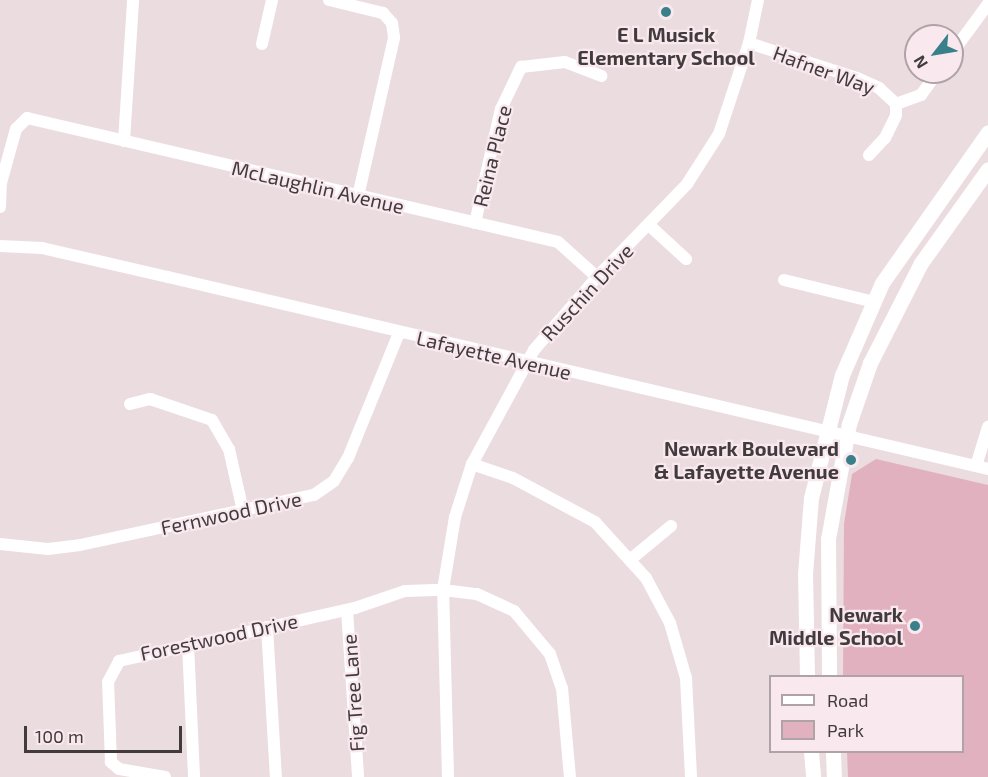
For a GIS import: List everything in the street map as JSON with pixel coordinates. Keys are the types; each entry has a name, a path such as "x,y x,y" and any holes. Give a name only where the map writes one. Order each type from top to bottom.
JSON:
{"main road":[{"path":"807,675 805,574 811,498 825,432 842,375 874,302 925,219 988,132"},
{"path":"829,675 828,539 846,437 870,363 893,314 921,263 988,169"},
{"path":"811,753 813,777"},
{"path":"833,753 834,777"}],"street":[{"path":"124,141 133,0"},
{"path":"262,44 272,0"},
{"path":"329,0 383,13 392,23 394,38 358,197"},
{"name":"Ruschin Drive","path":"448,777 443,590 455,517 472,464 526,362 597,277 650,226 687,184 719,134 748,43 758,0"},
{"path":"964,37 988,4"},
{"name":"Hafner Way","path":"748,43 856,78 879,88 896,104"},
{"name":"Reina Place","path":"475,223 501,109 521,67 565,62 601,76"},
{"path":"868,155 885,138 896,115 896,104 921,95 929,84"},
{"name":"McLaughlin Avenue","path":"0,207 1,183 16,129 27,118 558,242 597,277"},
{"path":"650,226 686,259"},
{"name":"Lafayette Avenue","path":"0,246 42,248 982,468"},
{"path":"784,280 874,302"},
{"name":"Fernwood Drive","path":"0,544 48,549 80,545 301,500 334,481 348,458 399,333"},
{"path":"130,404 150,399 212,420 229,449 243,511"},
{"path":"982,468 988,427"},
{"path":"472,464 553,496 595,522 631,559 660,601 681,658 686,678 691,777"},
{"path":"631,559 671,526"},
{"name":"Forestwood Drive","path":"165,777 119,769 111,762 108,682 119,661 347,610 405,591 443,590 477,594 514,611 550,654 562,688 570,777"},
{"name":"Fig Tree Lane","path":"347,610 358,777"},
{"path":"267,627 276,777"},
{"path":"188,644 194,777"}],"green space":[{"name":"Newark Middle School","path":"876,459 988,485 988,777 848,777 847,753 964,753 964,675 843,675 844,524 852,474"}],"place":[{"name":"E L Musick Elementary School","path":"666,12"},
{"name":"Newark Boulevard & Lafayette Avenue","path":"851,460"},
{"name":"Newark Middle School","path":"915,626"}]}
